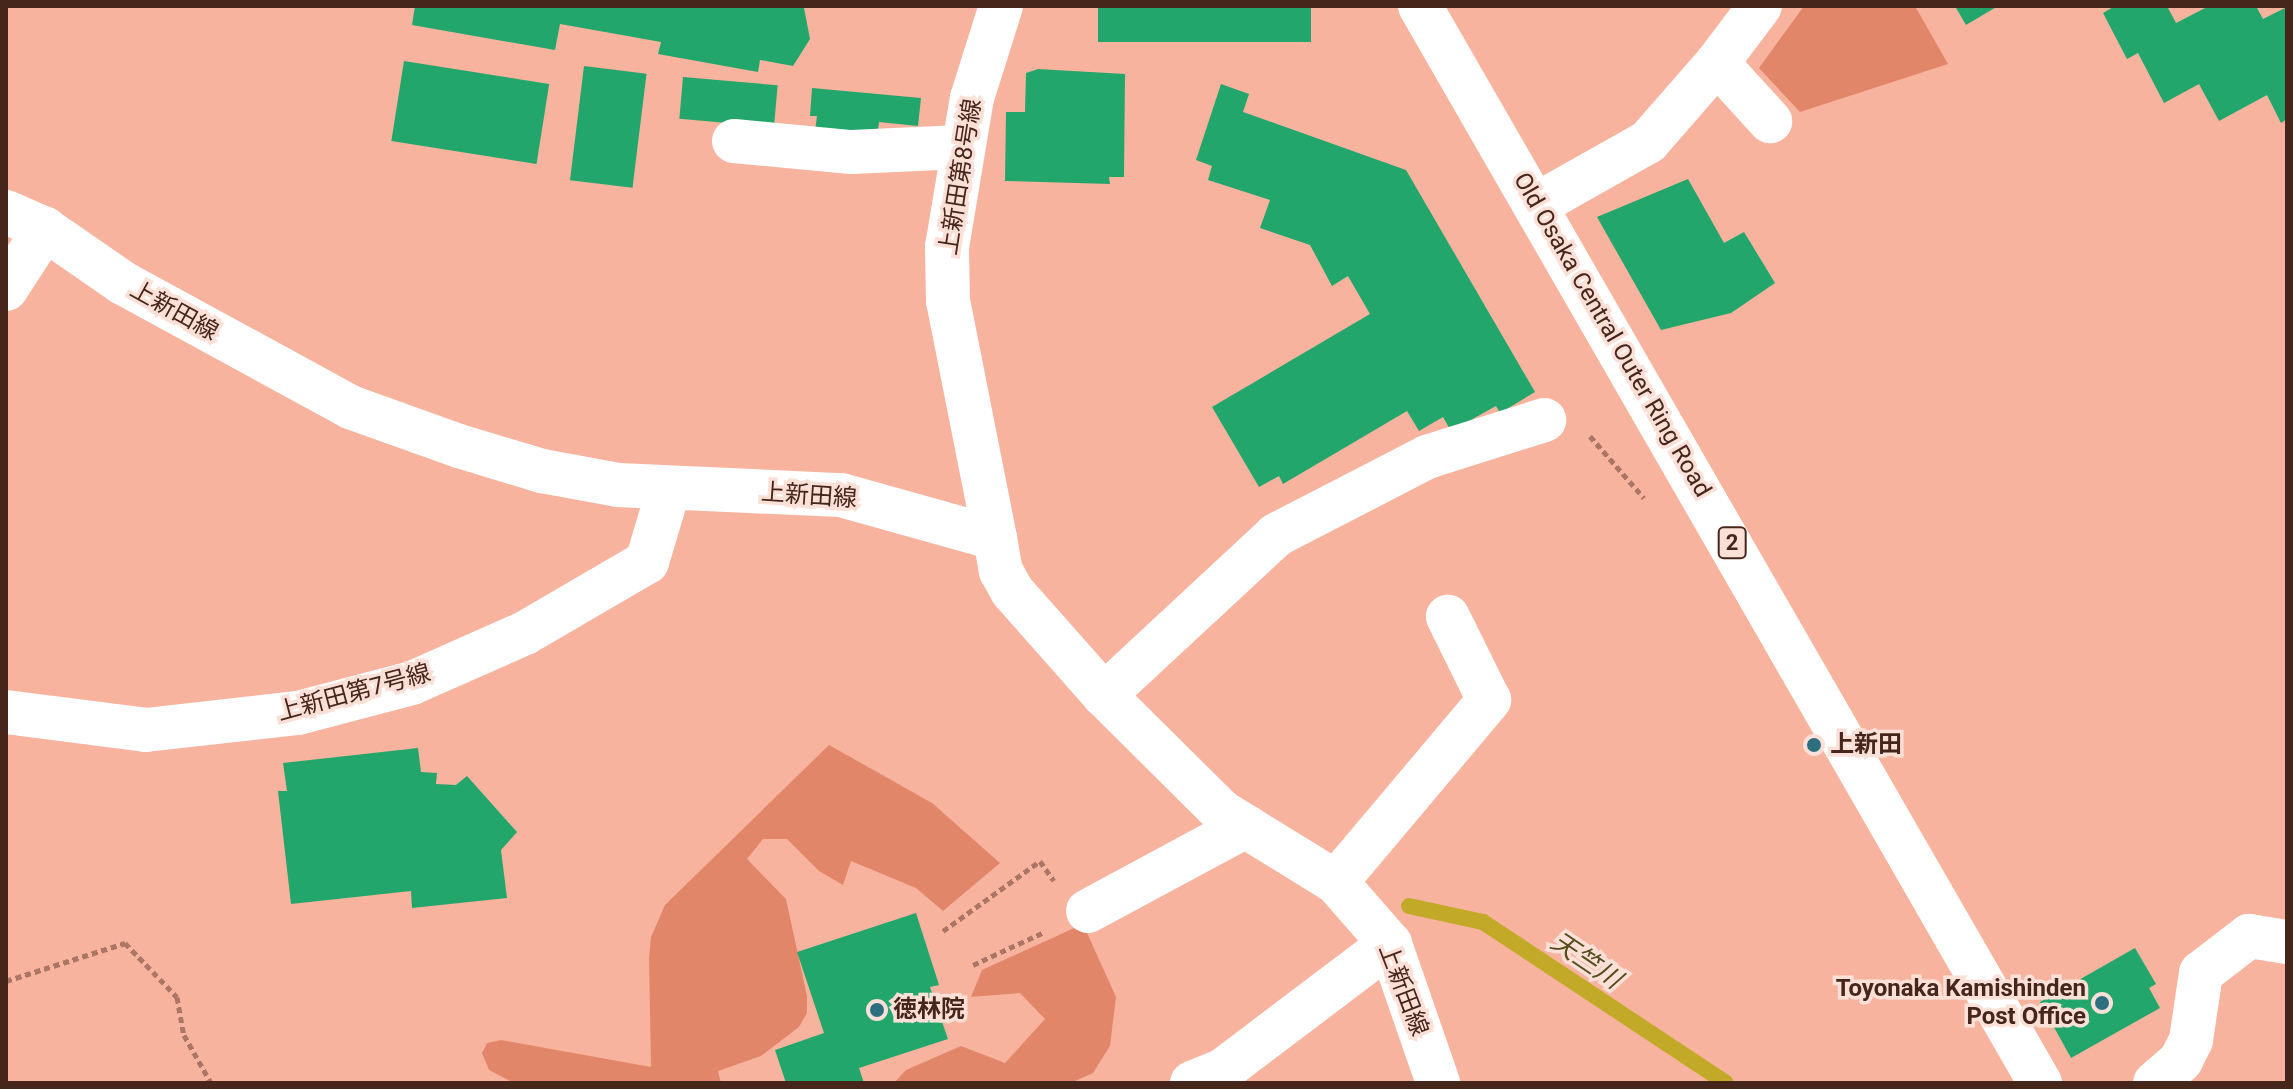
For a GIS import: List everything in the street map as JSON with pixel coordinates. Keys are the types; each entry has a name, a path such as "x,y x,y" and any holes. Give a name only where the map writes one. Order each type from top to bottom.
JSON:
{"street":[{"name":"上新田第8号線","path":"995,538 948,301 947,247 961,147 1001,6"},
{"name":"Old Osaka Central Outer Ring Road","path":"1420,6 2040,1083"},
{"path":"1536,205 1648,142 1717,63 1760,6"},
{"path":"1717,63 1770,121"},
{"path":"734,141 851,152 961,147"},
{"path":"6,289 25,221"},
{"name":"上新田線","path":"25,221 123,283 350,407 542,471 669,488 841,495 995,538 1001,571 1012,591 1104,695 1222,812 1336,882 1390,944 1438,1083"},
{"path":"1104,695 1276,535 1427,457 1544,420"},
{"name":"上新田第7号線","path":"6,712 146,730 298,713 412,683 525,633 647,562 669,488"},
{"path":"1336,882 1489,700 1448,617"},
{"path":"1088,911 1246,826"},
{"path":"2155,1083 2181,1060 2191,1040 2201,973 2249,936 2287,942"},
{"path":"1192,1083 1222,1071 1390,944"}],"path":[{"path":"1544,420 1574,421 1653,509"},
{"path":"943,931 1040,861 1055,881"},
{"path":"973,965 1088,911"},
{"path":"6,981 125,943 177,997 184,1035 211,1083"}],"shaded area":[{"path":"1804,6 1915,6 1948,64 1800,112 1759,68"},
{"path":"829,745 932,803 1000,863 943,911 916,888 851,861 843,885 819,871 787,839 763,839 747,859 786,899 807,996 807,1013 799,1027 761,1056 718,1071 721,1083 514,1083 489,1070 482,1053 487,1043 501,1040 651,1067 649,958 651,937 665,905"},
{"path":"1083,924 1116,997 1110,1046 1093,1073 1073,1082 894,1083 906,1070 961,1046 1005,1063 1045,1019 1020,993 971,997 982,970"}],"building":[{"path":"415,6 791,6 804,8 810,39 793,66 760,60 758,72 658,54 661,42 560,24 555,50 412,25"},
{"path":"1098,6 1311,6 1311,42 1098,42"},
{"path":"1955,6 1998,6 1966,25"},
{"path":"2115,6 2167,6 2176,23 2209,6 2256,6 2263,19 2287,7 2287,119 2281,123 2267,95 2219,121 2199,84 2164,103 2138,53 2127,59 2103,13"},
{"path":"404,61 549,84 537,164 391,141"},
{"path":"584,66 647,74 633,188 570,180"},
{"path":"1038,69 1125,74 1124,177 1109,177 1110,184 1005,181 1006,112 1025,112 1026,73"},
{"path":"683,77 778,85 774,127 679,119"},
{"path":"1221,84 1249,94 1243,112 1406,170 1535,392 1500,413 1496,406 1451,431 1443,417 1419,431 1407,411 1283,484 1279,476 1259,487 1212,407 1370,314 1348,276 1332,286 1310,245 1260,228 1270,200 1208,180 1212,166 1196,160"},
{"path":"812,88 921,98 918,126 879,122 878,130 815,131 817,116 810,116"},
{"path":"1688,179 1724,243 1744,232 1775,283 1731,313 1661,330 1597,217"},
{"path":"418,748 421,772 437,773 436,784 456,785 467,776 517,832 501,850 507,898 412,908 411,891 291,904 278,791 287,791 283,763"},
{"name":"徳林院","path":"916,913 939,985 930,987 948,1039 859,1068 864,1083 786,1083 775,1050 824,1033 797,952"},
{"path":"2135,948 2156,984 2149,988 2160,1008 2071,1058 2040,1002"}],"waterway":[{"name":"天竺川","path":"1409,906 1483,922 1726,1083"}],"place":[{"name":"上新田","path":"1814,745"},
{"name":"Toyonaka Kamishinden Post Office","path":"2102,1003"},
{"name":"徳林院","path":"877,1010"}]}
